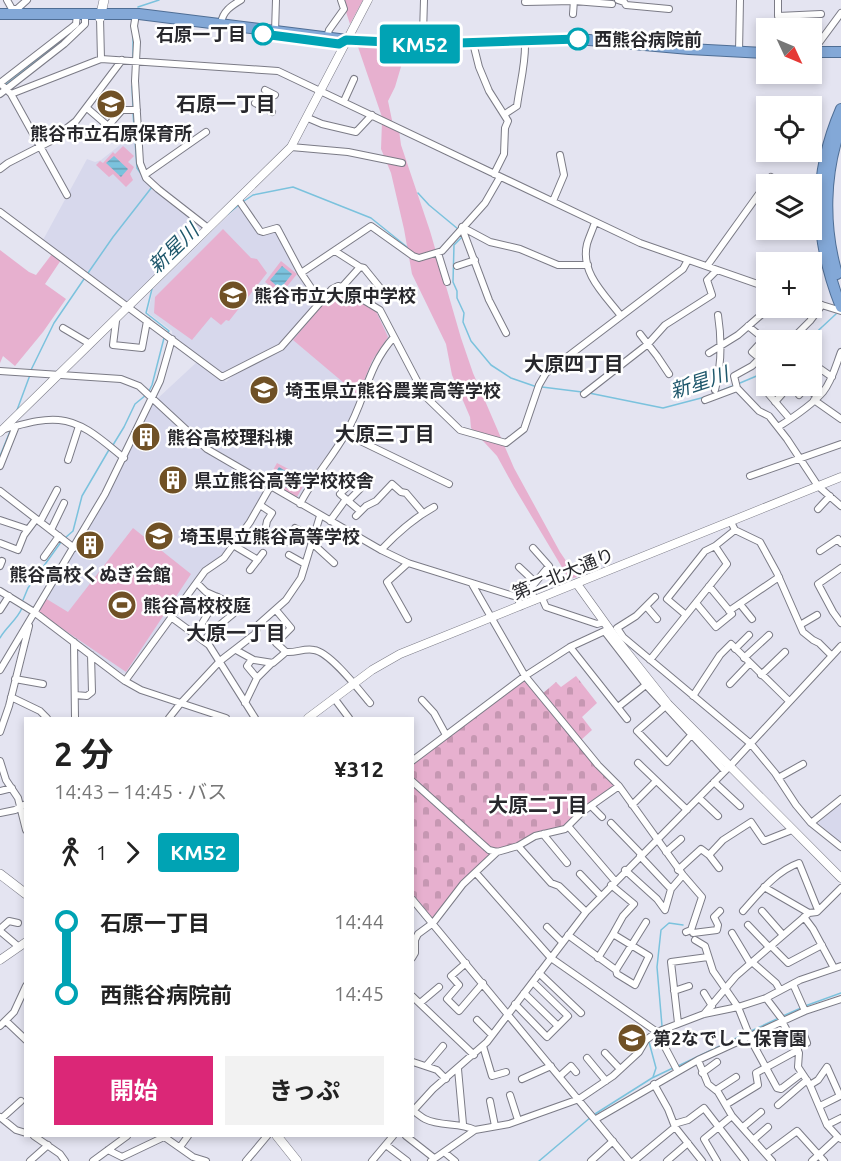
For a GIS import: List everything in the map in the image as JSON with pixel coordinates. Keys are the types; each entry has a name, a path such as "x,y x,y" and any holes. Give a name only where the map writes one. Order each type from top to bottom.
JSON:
{"highway":[{"path":"0,14 17,12 81,16"},
{"path":"0,20 139,14 220,23 339,44 348,37"},
{"path":"100,15 412,44 578,39 756,53"},
{"path":"822,52 841,52"},
{"path":"841,109 827,146 819,214 826,264 841,309"},
{"path":"841,126 831,169 827,202 830,244 841,287"}],"main road":[{"path":"100,15 104,0"},
{"path":"0,874 24,892"},
{"path":"278,1137 297,1161"}],"street":[{"path":"7,0 12,9 17,12 27,0"},
{"path":"220,23 229,7 241,0"},
{"path":"275,33 276,0"},
{"path":"327,37 329,30 344,9 341,0"},
{"path":"0,466 9,425 207,229 240,201 291,147 368,0"},
{"path":"412,44 415,36 423,34 424,0"},
{"path":"525,2 574,0 669,9"},
{"path":"573,14 574,0"},
{"path":"739,52 740,0"},
{"path":"778,0 778,16 821,14"},
{"path":"822,39 841,13"},
{"path":"100,15 100,59"},
{"path":"67,195 1,80 70,29 81,16"},
{"path":"8,92 85,24 81,16"},
{"path":"0,169 40,147 76,121 96,93 130,60 137,42 135,20"},
{"path":"505,114 517,106 522,72 526,63 525,40"},
{"path":"301,273 372,226 413,256 419,258 438,253 485,203 504,154 505,128 508,121 489,91 479,67 473,43"},
{"path":"0,94 100,59 278,71 640,243 756,284"},
{"path":"130,60 137,110 140,163 146,178 207,229"},
{"path":"344,101 354,79"},
{"path":"265,90 275,95"},
{"path":"255,103 272,111"},
{"path":"87,108 108,126 122,110 137,110"},
{"path":"308,118 322,124 356,132 372,115"},
{"path":"146,174 206,132"},
{"path":"291,147 348,152 402,163"},
{"path":"553,201 564,175 560,155"},
{"path":"240,201 260,231 277,228 301,273 320,301"},
{"path":"707,266 756,202"},
{"path":"0,212 222,377 281,346 332,289 342,287 380,310 422,392 464,431 506,443 524,429 546,373 683,269 688,260"},
{"path":"595,222 587,244 588,265 592,279 621,316"},
{"path":"461,229 489,300 506,333"},
{"path":"461,229 490,242 519,249 558,266 588,265"},
{"path":"335,251 364,268 381,289"},
{"path":"438,253 447,282"},
{"path":"457,266 475,260"},
{"path":"342,287 360,267"},
{"path":"586,393 648,344 665,325 712,296 706,280 717,270"},
{"path":"822,305 841,309"},
{"path":"715,390 720,370 722,345 718,315"},
{"path":"709,353 738,335 757,318"},
{"path":"801,330 812,318"},
{"path":"115,319 117,321 113,345 142,348 147,321"},
{"path":"748,326 756,332"},
{"path":"63,328 90,344"},
{"path":"640,334 669,374"},
{"path":"0,670 74,548 124,458 149,394 160,381 168,336"},
{"path":"300,504 309,485 346,434 376,360 394,337"},
{"path":"778,427 824,391 841,352"},
{"path":"756,363 734,376 737,386 759,411 769,416 818,486 841,506"},
{"path":"0,371 121,379 131,382 149,394 207,449 320,516 381,550 408,562 517,597 521,606"},
{"path":"822,371 832,377"},
{"path":"705,400 737,386"},
{"path":"770,396 790,419"},
{"path":"816,398 841,419"},
{"path":"9,425 60,420 79,426 124,458"},
{"path":"68,460 79,426"},
{"path":"346,434 449,484"},
{"path":"750,476 801,460 841,444"},
{"name":"第二北大通り","path":"309,717 372,670 400,654 841,477"},
{"path":"330,521 347,500 358,514 376,501 392,484 406,494 423,513"},
{"path":"125,681 205,571 224,558 270,487"},
{"path":"0,543 18,550 27,529 38,521 57,490"},
{"path":"0,491 74,548"},
{"path":"818,509 830,496"},
{"path":"51,531 64,503"},
{"path":"260,505 272,513 265,531 287,542 294,528 312,539 334,563"},
{"path":"381,550 394,535 434,507"},
{"path":"170,717 220,661 255,634 259,624 286,600 301,578 320,516"},
{"path":"0,520 27,529"},
{"path":"731,522 735,530 760,542 779,577 803,632 832,656"},
{"path":"686,615 667,598 705,551 735,530"},
{"path":"44,557 62,539"},
{"path":"820,551 838,539 841,543"},
{"path":"233,544 258,560"},
{"path":"650,660 727,564 715,546"},
{"path":"533,548 549,566 530,589 538,599 546,607 597,624 604,622"},
{"path":"250,570 263,553"},
{"path":"289,555 305,564"},
{"path":"408,562 387,582 408,619"},
{"path":"519,567 534,582"},
{"path":"841,568 818,584 841,622"},
{"path":"729,611 779,577"},
{"path":"197,583 206,592 226,601 233,614 211,632 204,641"},
{"path":"472,584 525,676 598,765 619,786 680,873 702,897 691,935"},
{"path":"577,584 604,622 607,631 666,705 727,769 841,878"},
{"path":"696,603 716,627 732,614 709,586"},
{"path":"0,591 74,642 125,681 141,690 223,717"},
{"path":"0,610 9,596"},
{"path":"211,632 201,625 218,597"},
{"path":"648,683 620,639 617,628 636,616 655,597"},
{"path":"740,604 752,620"},
{"path":"646,606 657,619"},
{"path":"276,610 291,628 276,643 286,652 295,653 305,649 318,650 354,683 370,703"},
{"path":"0,732 33,615"},
{"path":"800,625 817,615"},
{"path":"171,617 204,641 220,661 254,717"},
{"path":"287,624 295,619"},
{"path":"607,631 650,660 751,744 811,824 841,847"},
{"path":"414,759 525,676 570,647 607,631"},
{"path":"730,684 769,634"},
{"path":"735,649 749,635"},
{"path":"74,642 75,717"},
{"path":"693,696 720,655 731,644 789,701"},
{"path":"414,1110 423,1099 483,1046 585,912 727,769 841,646"},
{"path":"570,647 627,718"},
{"path":"236,650 252,659 272,663"},
{"path":"245,703 257,678 286,652"},
{"path":"761,675 785,652"},
{"path":"75,695 87,696 92,692 91,655"},
{"path":"252,659 247,666 257,678"},
{"path":"15,679 43,684"},
{"path":"618,707 648,683"},
{"path":"11,697 40,711 46,717"},
{"path":"334,698 348,717"},
{"path":"422,700 434,713 446,735"},
{"path":"666,705 637,730 667,762 693,734"},
{"path":"0,761 6,780 23,806 0,813"},
{"path":"638,764 687,810"},
{"path":"778,778 803,764"},
{"path":"632,805 657,781"},
{"path":"714,782 740,806"},
{"path":"414,783 489,850 497,852"},
{"path":"414,955 414,938 433,923 463,884 497,852 518,846 534,836 565,829 619,786"},
{"path":"0,791 12,788"},
{"path":"699,798 718,816"},
{"path":"811,824 841,799"},
{"path":"591,806 602,817"},
{"path":"709,855 723,840 751,822 764,841 792,830"},
{"path":"611,823 671,889"},
{"path":"568,826 613,883 634,904 623,916 598,958"},
{"path":"543,834 567,863"},
{"path":"666,852 681,839"},
{"path":"518,846 551,883 559,886 585,912"},
{"path":"625,870 666,910 671,889 680,873 702,849 719,868"},
{"path":"743,911 764,887 788,866 799,863 819,910"},
{"path":"476,873 551,958 657,1032 676,1068"},
{"path":"580,874 601,896"},
{"path":"407,1137 432,1160 475,1130 518,1120 579,1099 620,1069 639,1052 646,1040 657,1032 704,1014 766,998 793,984 838,967 822,945 806,915 764,887"},
{"path":"704,1014 724,989 751,962 806,915 819,910 841,888"},
{"path":"414,901 629,1161"},
{"path":"691,935 717,930 718,925 714,917 720,911"},
{"path":"762,911 783,935"},
{"path":"0,960 22,944 0,930 9,921 18,923"},
{"path":"616,970 646,922"},
{"path":"748,925 788,963 822,945"},
{"path":"547,927 562,942"},
{"path":"732,933 751,962 776,983 780,990"},
{"path":"568,935 616,970 617,974 635,985 649,956 613,934"},
{"path":"691,935 705,946 713,971 738,1007 749,1034 777,1088 781,1089 802,1073"},
{"path":"678,1023 671,962 708,957"},
{"path":"466,963 451,976 459,985 447,999 459,1011 483,983"},
{"path":"539,974 581,1012"},
{"path":"515,1004 547,1036 568,1016 532,982"},
{"path":"793,984 804,1008"},
{"path":"674,991 689,986"},
{"path":"420,1003 439,987"},
{"path":"24,991 19,1004 3,1024 24,1039"},
{"path":"524,993 558,1026"},
{"path":"704,993 712,1006"},
{"path":"414,998 474,1055"},
{"path":"766,998 781,1018 800,1053 798,1067 820,1106 827,1125 839,1138 812,1161"},
{"path":"594,1116 654,1084 676,1068 698,1060 781,1018 804,1008 841,999"},
{"path":"477,1020 492,1035"},
{"path":"793,1041 804,1035 807,1043"},
{"path":"426,1066 443,1046"},
{"path":"483,1046 492,1076 506,1072"},
{"path":"727,1104 758,1085 756,1073 798,1050"},
{"path":"605,1053 620,1069"},
{"path":"587,1058 606,1081"},
{"path":"698,1060 708,1084 716,1090 727,1104 732,1116 772,1161"},
{"path":"414,1062 437,1070 446,1079"},
{"path":"702,1072 717,1062"},
{"path":"522,1079 551,1066"},
{"path":"560,1076 571,1066 576,1072"},
{"path":"778,1106 808,1083 818,1080 828,1067 840,1096 820,1106"},
{"path":"458,1069 463,1124"},
{"path":"716,1090 736,1077"},
{"path":"654,1084 675,1126 702,1161"},
{"path":"510,1095 518,1120"},
{"path":"21,1101 1,1117 16,1130 24,1132"},
{"path":"490,1101 495,1126"},
{"path":"634,1161 675,1126 704,1108 744,1161"},
{"path":"414,1112 425,1119 463,1124 475,1130"},
{"path":"743,1127 761,1112"},
{"path":"717,1161 704,1139 732,1116"},
{"path":"827,1125 841,1118"},
{"path":"753,1140 768,1126"},
{"path":"766,1154 797,1131 824,1161"},
{"path":"38,1137 60,1154 65,1161"},
{"path":"93,1161 126,1137"},
{"path":"108,1149 122,1157 161,1137"},
{"path":"165,1137 192,1156 207,1161"},
{"path":"180,1147 185,1137"},
{"path":"246,1161 266,1137"},
{"path":"376,1160 392,1137"},
{"path":"591,1161 613,1141"},
{"path":"667,1161 688,1143"},
{"path":"30,1161 48,1145"},
{"path":"386,1145 407,1161"},
{"path":"444,1152 454,1161"}],"shaded area":[{"path":"129,138 135,144 139,172 153,187 204,227 128,301 124,301 43,240 87,159 95,162 101,160"},
{"name":"熊谷市立大原中学校","path":"240,204 259,234 275,230 318,301 280,344 223,375 148,313 153,289"},
{"name":"埼玉県立熊谷農業高等学校","path":"337,288 378,312 390,337 373,361 353,414 339,439 310,478 300,499 297,500 208,445 157,399 198,361 226,382 237,372 283,348"},
{"name":"埼玉県立熊谷高等学校","path":"153,402 205,450 266,487 227,549 186,591 128,674 122,673 39,614 38,609 116,479"},
{"path":"841,802 841,843 818,823"}],"green space":[{"path":"342,0 363,0 350,24"},
{"path":"358,47 410,48 403,60 388,101 393,125 382,117"},
{"path":"382,122 399,130 401,145 473,373 514,468 560,552 577,577 569,579 497,456 471,428 470,417 452,375 446,344 412,274 391,173 381,149"},
{"path":"123,146 134,156 128,162 134,167 130,174 133,180 126,187 113,174 109,177 96,165 100,161 103,163 113,152 115,154"},
{"path":"223,229 251,258 257,259 267,273 229,321 226,320 221,325 211,317 192,340 154,313 155,297"},
{"path":"0,250 36,275 52,254 61,260 45,284 66,299 15,366 3,356 0,363"},
{"path":"281,261 297,274 281,294 265,282"},
{"path":"336,289 376,311 388,337 372,361 357,394 293,340"},
{"path":"277,463 307,479 297,497 267,481"},
{"name":"熊谷高校校庭","path":"133,528 191,574 126,672 38,612 45,598 68,612"},
{"path":"576,676 597,703 582,717 592,730 581,740 542,694 556,682 561,687"},
{"path":"525,679 614,785 579,811 565,827 498,849 490,848 414,780 414,762"},
{"path":"414,787 491,855 434,920 414,895"}],"water":[{"path":"114,156 128,169 121,177 106,163"},
{"path":"282,266 292,274 280,289 270,280"},
{"path":"279,467 295,477 289,489 271,479"}],"waterway":[{"path":"138,7 159,0"},
{"path":"133,35 133,58"},
{"path":"5,85 61,41"},
{"path":"132,86 133,109"},
{"path":"133,113 137,168 144,178"},
{"path":"88,273 152,187"},
{"name":"新星川","path":"244,201 253,195 293,187 371,218 407,247"},
{"name":"新星川","path":"418,193 458,229"},
{"name":"新星川","path":"228,214 240,204"},
{"name":"新星川","path":"462,237 454,245 453,282 464,313 463,322 471,341 491,365 511,378 537,387"},
{"path":"31,370 54,323 84,279"},
{"name":"新星川","path":"152,289 146,313 169,331 166,334"},
{"name":"新星川","path":"819,330 836,314"},
{"name":"新星川","path":"149,391 164,338"},
{"path":"17,410 30,375"},
{"name":"新星川","path":"740,383 756,376"},
{"name":"新星川","path":"720,391 735,385"},
{"name":"新星川","path":"542,387 582,392"},
{"name":"新星川","path":"589,393 663,408 705,397"},
{"name":"新星川","path":"113,445 135,404 146,395"},
{"path":"0,456 11,429"},
{"name":"新星川","path":"65,538 73,531 82,496 110,448"},
{"name":"新星川","path":"23,600 28,588 61,542"},
{"name":"新星川","path":"0,638 22,608"},
{"path":"658,1029 662,1026 657,967 661,930 669,923 683,925"},
{"path":"805,1006 841,993"},
{"path":"783,1016 801,1008"},
{"path":"751,1031 779,1018"},
{"path":"678,1066 747,1033"},
{"path":"649,1042 656,1068 653,1077"},
{"path":"595,1114 652,1078 673,1068"},
{"path":"539,1161 591,1117"}],"bus line":[{"name":"KM52","path":"263,34 339,44 346,40 429,44 578,39"}],"place":[{"name":"石原一丁目","path":"263,34"},
{"name":"西熊谷病院前","path":"578,39"},
{"name":"熊谷市立石原保育所","path":"111,104"},
{"name":"熊谷市立大原中学校","path":"233,295"},
{"name":"埼玉県立熊谷農業高等学校","path":"264,390"},
{"name":"熊谷高校理科棟","path":"146,437"},
{"name":"県立熊谷高等学校校舎","path":"173,480"},
{"name":"埼玉県立熊谷高等学校","path":"159,536"},
{"name":"熊谷高校くぬぎ会館","path":"90,545"},
{"name":"熊谷高校校庭","path":"122,605"},
{"name":"第2なでしこ保育園","path":"632,1038"}],"district":[{"name":"石原一丁目","path":"226,103"},
{"name":"大原四丁目","path":"574,363"},
{"name":"大原三丁目","path":"385,433"},
{"name":"大原一丁目","path":"236,632"},
{"name":"大原二丁目","path":"538,804"}]}
